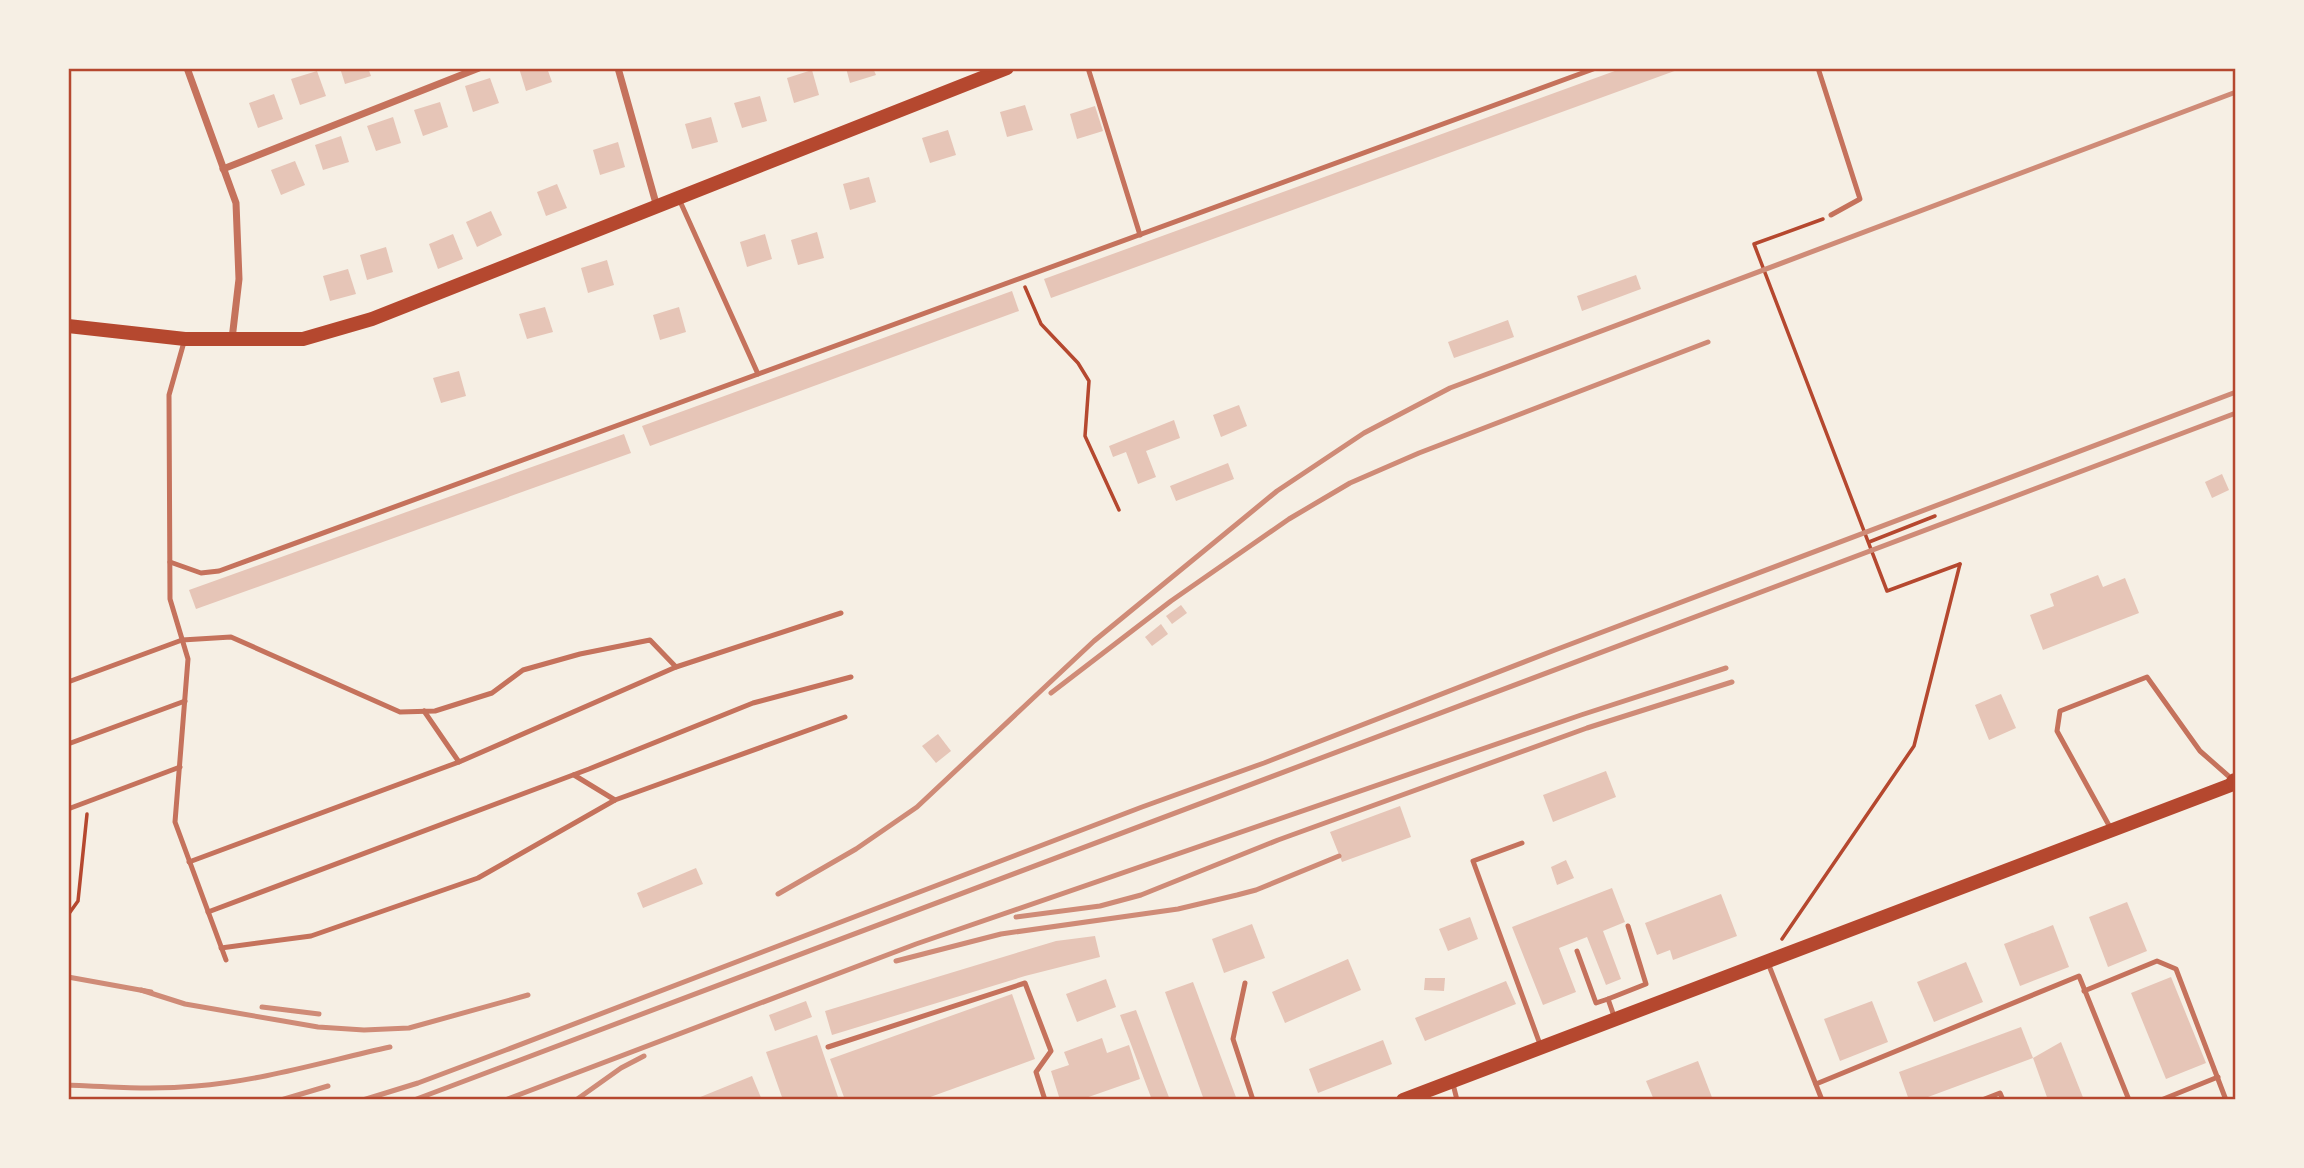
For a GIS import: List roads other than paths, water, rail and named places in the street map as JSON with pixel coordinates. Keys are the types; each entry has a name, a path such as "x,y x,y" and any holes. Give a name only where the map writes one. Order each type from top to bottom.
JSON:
{"main road":[{"path":"68,326 185,339 303,339 372,319 1007,68"},
{"path":"1403,1100 2236,782"}],"street":[{"path":"187,68 236,203 239,279 232,338"},
{"path":"223,169 480,68"},
{"path":"618,68 657,208"}],"lane":[{"path":"1088,68 1140,235"},
{"path":"170,562 201,573 219,571 1596,68"},
{"path":"1818,68 1860,199 1831,215"},
{"path":"679,199 758,374"},
{"path":"185,339 169,395 170,599 188,659 174,822 226,960"},
{"path":"189,862 459,762 676,667 841,613"},
{"path":"68,682 182,640 231,637 400,712 435,711 492,692 523,670 580,654 650,640 676,667"},
{"path":"208,912 574,775 753,703 851,677"},
{"path":"2111,830 2057,731 2060,711 2147,677 2200,751 2236,782"},
{"path":"68,744 185,701"},
{"path":"424,711 459,762"},
{"path":"221,948 311,936 478,878 615,800 845,716"},
{"path":"68,809 180,767"},
{"path":"574,775 615,800"},
{"path":"1522,843 1473,861 1541,1047"},
{"path":"1577,951 1596,1003 1646,984 1628,926"},
{"path":"1767,960 1822,1100"},
{"path":"2084,990 2157,961 2176,969 2226,1100"},
{"path":"1816,1084 2078,976 2129,1100"},
{"path":"828,1047 1025,983 1051,1051 1036,1072 1045,1100"},
{"path":"1245,983 1233,1038 1253,1100"},
{"path":"1608,999 1615,1019"},
{"path":"2161,1100 2218,1077"},
{"path":"1452,1081 1457,1100"},
{"path":"1982,1100 2000,1093 2003,1100"}],"railway":[{"path":"778,894 856,849 917,807 1094,641 1277,491 1364,433 1450,388 2236,92"},
{"path":"1051,693 1171,601 1289,519 1350,483 1419,453 1708,342"},
{"path":"363,1100 418,1083 506,1050 2236,392"},
{"path":"414,1100 2236,413"},
{"path":"505,1100 916,944 1581,715 1726,668"},
{"path":"1016,917 1100,906 1141,895 1278,840 1587,728 1732,682"},
{"path":"896,961 1001,934 1178,909 1256,890 1339,856"},
{"path":"68,977 151,992"},
{"path":"141,990 185,1004 318,1027 364,1030 409,1028 528,995"},
{"path":"262,1007 319,1014"},
{"path":"68,1085 132,1088 196,1086 269,1075 390,1047"},
{"path":"576,1100 621,1068 644,1056"},
{"path":"281,1100 328,1086"}]}
